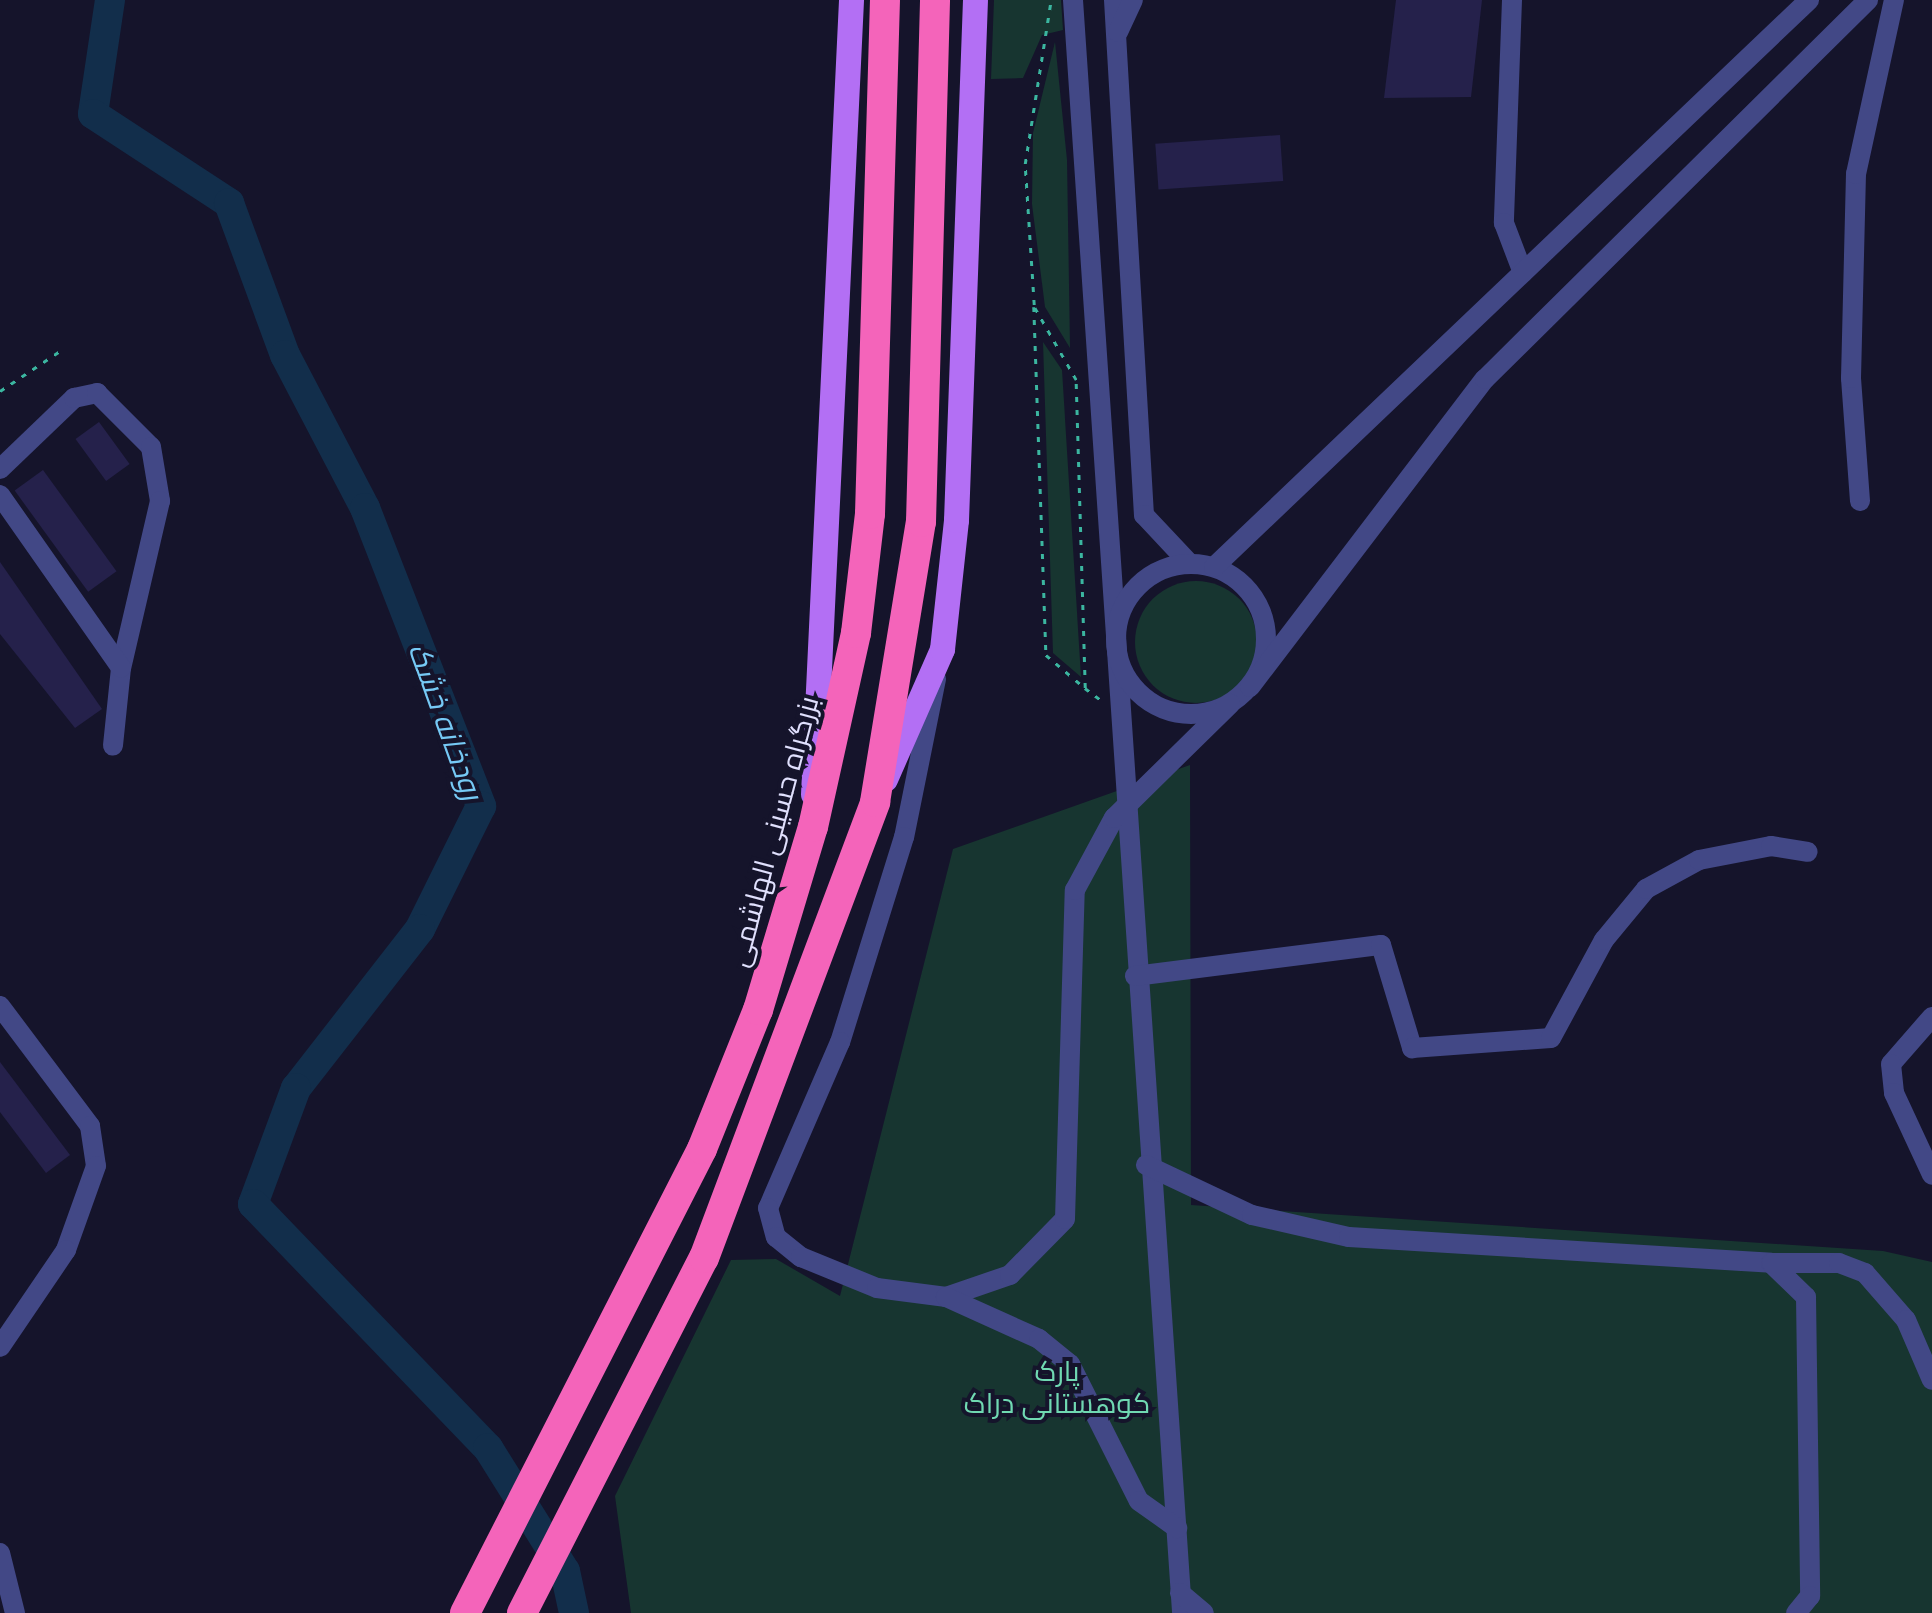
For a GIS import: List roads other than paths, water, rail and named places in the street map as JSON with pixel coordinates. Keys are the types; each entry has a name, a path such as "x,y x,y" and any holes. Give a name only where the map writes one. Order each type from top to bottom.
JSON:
{"highway":[{"name":"بزرگراه حسینی الهاشمی","path":"466,1613 643,1275 758,1010 813,827 856,634 870,514 886,0"},
{"path":"522,1613 683,1300 790,1049 875,802 921,522 936,0"}],"main road":[{"path":"813,827 851,0"},
{"path":"875,802 942,649 956,520 974,0"}],"street":[{"path":"1072,0 1115,642 1130,800 1146,1165 1181,1603 1204,1613"},
{"path":"1114,0 1135,438 1144,514 1190,564"},
{"path":"1115,38 1133,0"},
{"path":"1512,0 1504,222 1523,273"},
{"path":"1214,568 1809,0"},
{"path":"946,1297 1010,1275 1065,1219 1075,890 1130,800 1250,687 1485,379 1868,0"},
{"path":"1860,501 1850,378 1856,174 1894,0"},
{"path":"0,469 74,398 97,393 151,447 160,502 121,668 113,746"},
{"path":"1102,440 1135,438"},
{"path":"0,495 121,668"},
{"path":"1230,704 1206,713 1155,706 1121,668 1115,642 1129,596 1167,568 1190,564 1214,568 1235,578 1262,617 1262,664 1250,687"},
{"path":"942,649 904,836 840,1042 768,1208 776,1237 801,1256 877,1288 946,1297 1039,1339 1070,1364 1139,1501 1177,1528"},
{"path":"1135,976 1381,945 1412,1048 1551,1038 1604,940 1646,890 1700,860 1772,846 1808,852"},
{"path":"0,1006 90,1126 96,1166 66,1250 0,1347"},
{"path":"1932,1017 1891,1064 1894,1093 1932,1175"},
{"path":"1146,1165 1252,1215 1349,1237 1771,1263 1839,1262 1865,1273 1906,1320 1932,1380"},
{"path":"1771,1263 1806,1297 1810,1596 1796,1613"},
{"path":"0,1553 15,1613"}],"waterway":[{"name":"رودخانه خشک","path":"110,0 93,114 229,203 285,355 365,508 481,806 420,929 296,1088 253,1204 488,1448 565,1571 574,1613"}],"park label":[{"name":"پارک کوهستانی دراک","path":"1057,1386"}]}
